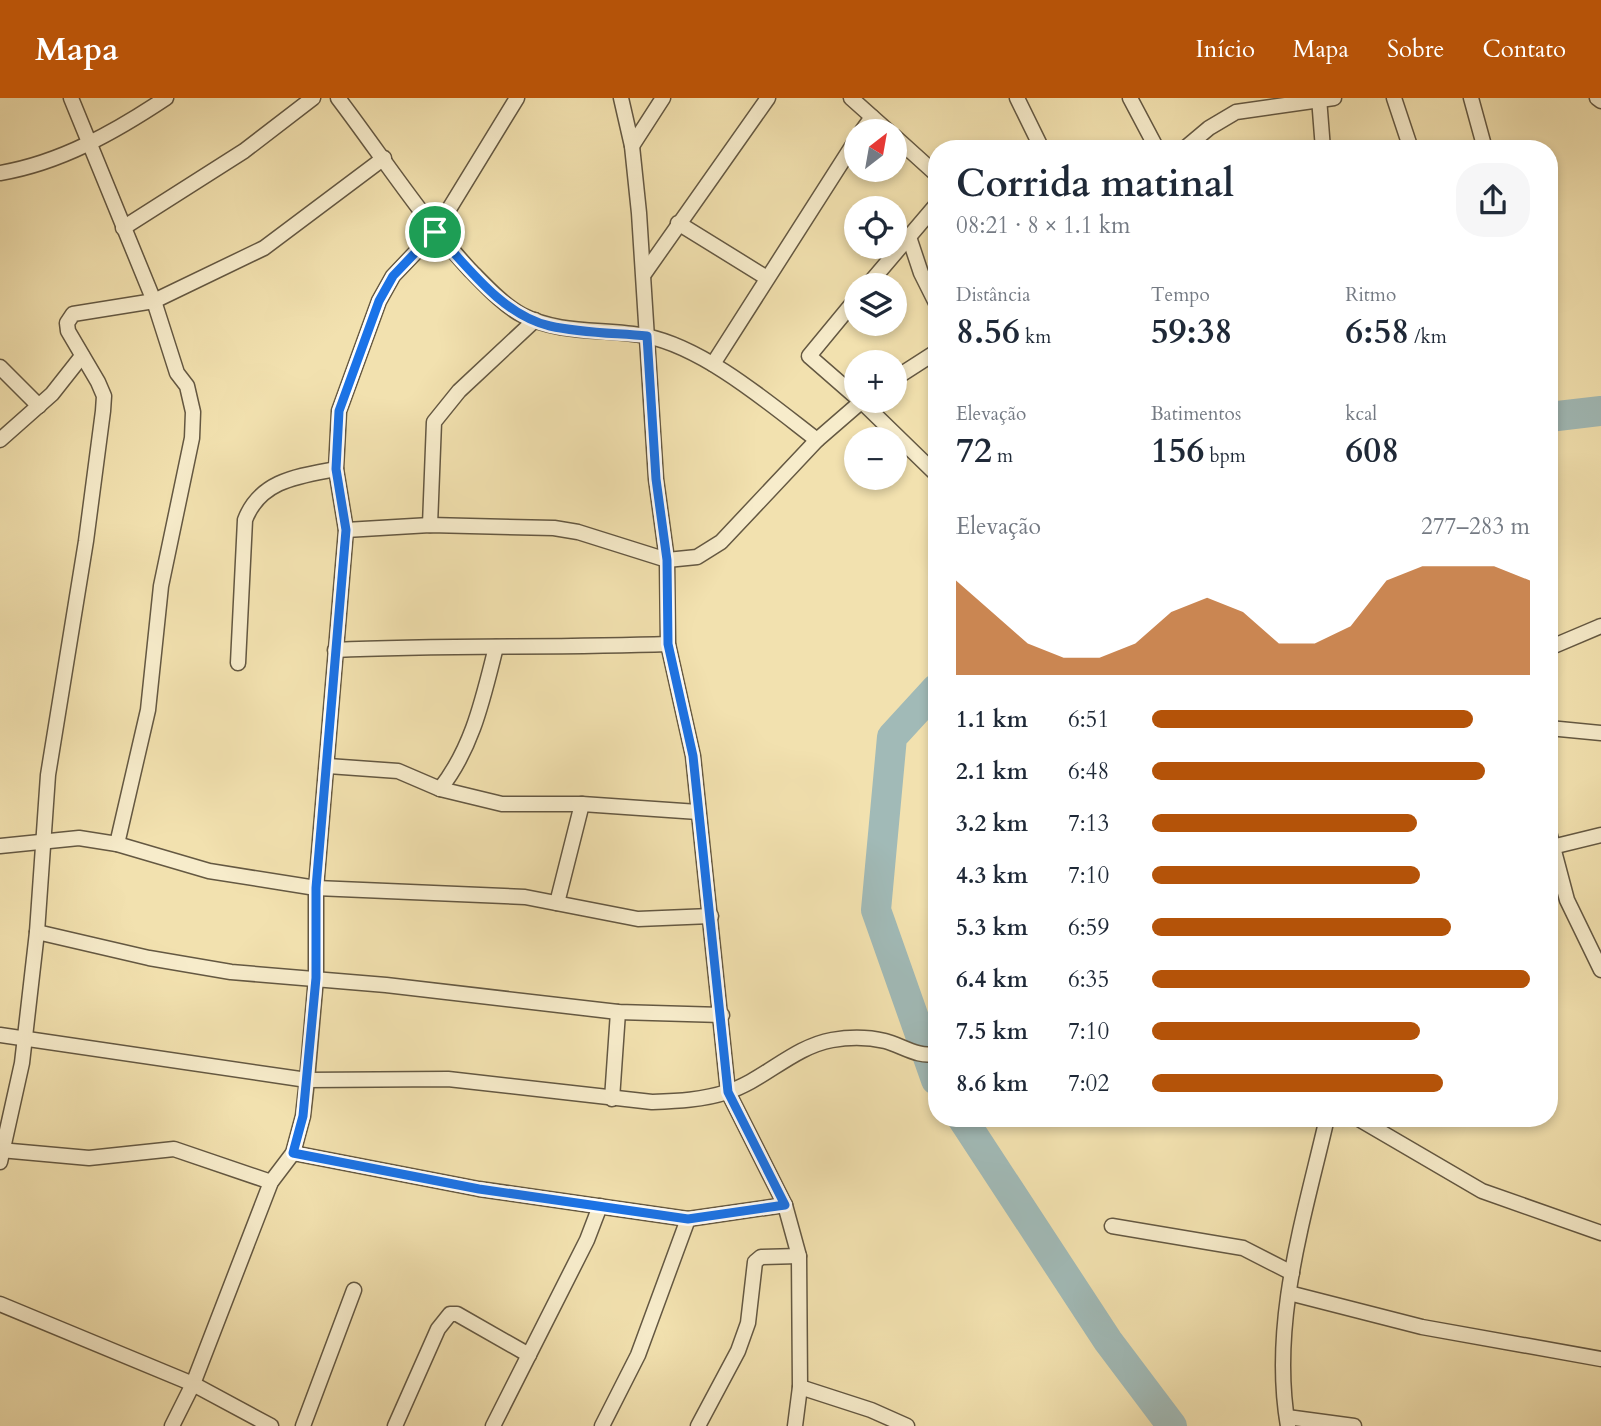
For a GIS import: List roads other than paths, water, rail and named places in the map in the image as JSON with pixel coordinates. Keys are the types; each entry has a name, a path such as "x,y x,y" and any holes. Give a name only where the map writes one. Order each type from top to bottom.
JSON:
{"street":[{"path":"71,98 154,302 177,373 187,386 193,411 192,438 161,586 148,710 117,844"},
{"path":"0,173 33,168 90,143 166,98"},
{"path":"123,228 244,151 313,98"},
{"path":"338,98 435,232 484,285 519,314 549,326 647,336 683,348 713,364 817,440"},
{"path":"172,1426 193,1384 271,1182 293,1153 303,1116 316,978 316,888 346,530 335,445 344,390 379,301 393,276 435,232 517,98"},
{"path":"621,98 632,146 644,274 656,479 667,560 668,644 693,756 728,1092 785,1205 799,1256 800,1387 795,1426"},
{"path":"632,146 663,98"},
{"path":"644,274 768,98"},
{"path":"850,98 874,119"},
{"path":"1017,98 1038,140"},
{"path":"1129,98 1152,140"},
{"path":"1230,98 1236,113"},
{"path":"1394,98 1408,140"},
{"path":"1471,98 1483,140"},
{"path":"1195,140 1209,128 1236,113 1324,99 1323,140"},
{"path":"907,148 928,167"},
{"path":"271,1182 174,1149 89,1158 1,1154 24,1039 37,932 48,775 86,541 103,411 104,396 68,331 67,323 73,314 154,302 264,248 384,158"},
{"path":"713,364 844,159"},
{"path":"878,273 928,214"},
{"path":"678,223 767,278"},
{"path":"909,237 928,287"},
{"path":"844,314 809,356 844,387"},
{"path":"430,525 434,422 443,407 535,320"},
{"path":"0,440 39,406 82,356"},
{"path":"907,371 928,357"},
{"path":"0,368 39,406"},
{"path":"346,530 430,525 554,528 578,532 667,560 697,557 721,542 817,440 847,413"},
{"path":"873,413 928,466"},
{"path":"238,663 245,520 249,509 257,497 288,478 336,469"},
{"path":"1558,644 1601,626"},
{"path":"335,650 449,645 496,647 668,644"},
{"path":"440,789 457,767 469,744 496,647"},
{"path":"1558,729 1601,733"},
{"path":"328,766 398,771 440,789 502,804 582,804 698,812"},
{"path":"557,903 582,804"},
{"path":"1558,839 1601,835"},
{"path":"0,846 79,838 117,844 209,871 316,888 525,897 638,919 711,916"},
{"path":"1558,868 1567,900 1596,952 1601,970"},
{"path":"37,932 149,958 231,972 316,978 618,1012 722,1015"},
{"path":"612,1099 618,1012"},
{"path":"0,1035 307,1080 447,1079 612,1099 683,1100 728,1092 806,1049 829,1040 856,1037 884,1041 928,1054"},
{"path":"1325,1127 1289,1293 1282,1358 1287,1422 1354,1426"},
{"path":"1372,1127 1482,1191 1601,1233"},
{"path":"293,1153 479,1189 688,1219 785,1205"},
{"path":"493,1426 587,1240 600,1206"},
{"path":"602,1426 638,1355 688,1219"},
{"path":"1112,1226 1243,1248 1292,1273"},
{"path":"698,1426 738,1351 748,1323 757,1259 799,1256"},
{"path":"303,1426 354,1290"},
{"path":"1289,1293 1422,1327 1601,1359"},
{"path":"0,1304 193,1384 271,1426"},
{"path":"395,1426 438,1329 450,1314 457,1314 529,1355"},
{"path":"800,1387 860,1406 906,1426"}],"waterway":[{"path":"1558,416 1601,411"},
{"path":"928,698 892,737 876,910 928,1057"},
{"path":"968,1127 1108,1341 1172,1426"}]}
